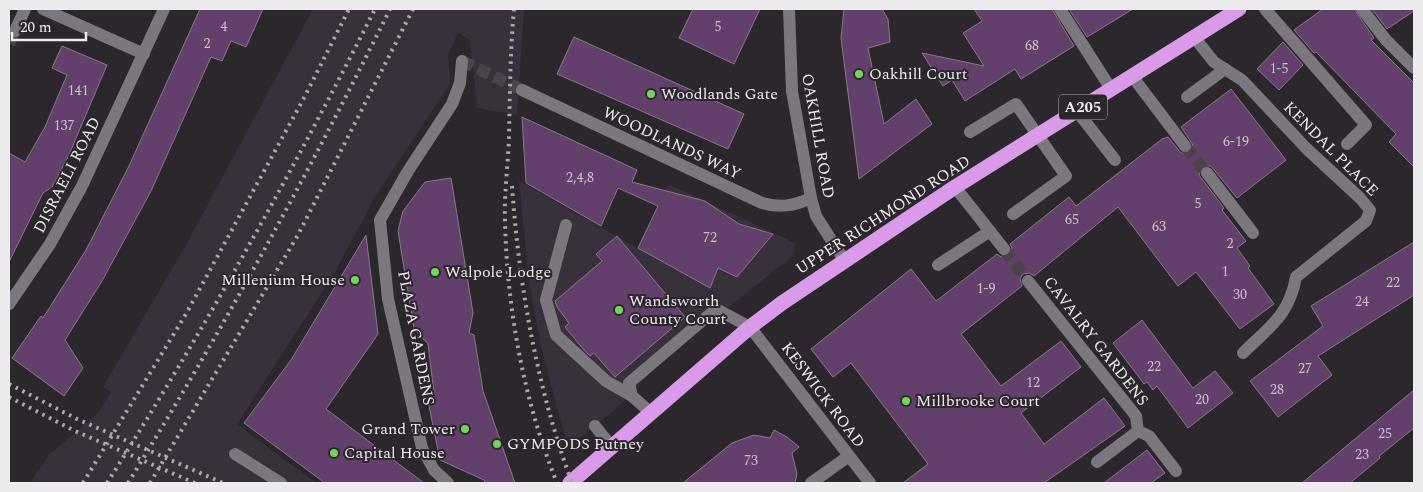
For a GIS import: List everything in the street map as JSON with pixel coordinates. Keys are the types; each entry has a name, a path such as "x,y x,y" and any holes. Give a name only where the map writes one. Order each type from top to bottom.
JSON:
{"highway":[{"name":"UPPER RICHMOND ROAD","path":"570,483 750,327 844,260 955,187 1239,9"}],"street":[{"path":"15,31 25,9"},
{"path":"43,9 144,54"},
{"name":"DISRAELI ROAD","path":"9,304 50,244 82,186 164,9"},
{"name":"OAKHILL ROAD","path":"789,9 792,91 811,198 816,216 844,260"},
{"path":"1060,9 1111,89"},
{"path":"1264,9 1366,125 1347,144"},
{"path":"1362,9 1386,40 1414,68"},
{"name":"KENDAL PLACE","path":"1194,37 1214,62 1242,80 1307,149 1360,198 1370,210 1366,221 1296,277 1292,298 1281,316 1243,353"},
{"name":"PLAZA GARDENS","path":"448,483 434,470 422,448 388,299 380,220 408,171 452,104 460,83 462,61"},
{"path":"1188,97 1225,69"},
{"path":"1132,76 1185,146"},
{"name":"WOODLANDS WAY","path":"522,90 762,203 778,207 799,204 811,198"},
{"path":"970,132 1016,104 1066,176 1013,214"},
{"path":"1077,111 1114,160"},
{"path":"1207,173 1253,234"},
{"path":"955,187 1004,249"},
{"path":"566,224 546,300 556,335 606,381 632,396 651,413"},
{"path":"938,265 990,231"},
{"name":"CAVALRY GARDENS","path":"1028,281 1136,416 1138,431 1097,462"},
{"path":"632,396 629,383 716,308 750,327"},
{"name":"KESWICK ROAD","path":"750,327 870,483"},
{"path":"595,426 612,447"},
{"path":"1138,431 1149,436 1176,471"},
{"path":"235,454 281,483"},
{"path":"811,483 849,456"}],"shaded area":[{"path":"313,9 524,9 517,115 477,108 470,40 458,33 448,55 450,84 376,195 335,272 237,424 316,483 30,483 49,455 98,413 111,392 103,387 187,243"},
{"path":"519,181 648,254 668,184 795,243 793,256 663,359 621,404 568,448 541,347 529,280"}],"building":[{"path":"200,9 263,9 246,47 231,41 222,61 211,57 151,191 102,281 65,340 83,368 64,396 12,358 41,316 43,318 86,250 129,166"},
{"path":"693,9 760,9 734,64 679,38"},
{"name":"Oakhill Court","path":"844,9 882,9 888,19 890,42 868,48 884,124 916,99 932,124 859,179 841,38"},
{"path":"974,9 1052,9 1074,46 1021,79 1015,69 965,101 952,80 943,86 922,53 984,66 963,33 982,21"},
{"path":"1069,9 1133,9 1087,37"},
{"path":"1323,9 1354,9 1374,38 1371,40 1414,83 1414,167 1389,142 1396,134 1316,52 1314,53 1294,30"},
{"path":"1372,9 1414,9 1414,11 1387,29"},
{"name":"Woodlands Gate","path":"574,37 744,114 728,149 557,74"},
{"path":"1283,42 1303,65 1279,90 1257,69"},
{"path":"62,46 107,65 68,157 52,187 43,193 9,262 9,153 25,162 45,127 67,75 52,68"},
{"path":"1231,89 1286,160 1237,198 1211,166 1202,166 1199,175 1224,208 1222,210 1246,241 1237,248 1250,266 1248,268 1274,304 1240,329 1196,272 1178,286 1118,207 1034,276 1030,273 1023,274 1020,279 1022,286 961,334 1001,386 1061,341 1081,367 1021,413 1044,444 1104,398 1125,426 1044,483 903,483 928,464 851,363 833,377 811,349 911,269 936,301 997,254 1001,257 1009,255 1012,248 1010,244 1069,197 1076,206 1162,139 1168,137 1181,153 1189,153 1193,145 1181,127"},
{"path":"522,117 637,170 632,182 705,201 739,224 773,234 737,277 718,268 710,288 638,248 658,206 618,188 601,226 526,183"},
{"path":"451,178 473,313 469,333 474,335 483,391 515,483 485,483 484,480 440,460 429,406 434,393 428,344 414,329 398,231 403,211 425,182"},
{"path":"366,235 378,334 326,409 424,483 325,483 244,423 291,360"},
{"name":"Wandsworth County Court","path":"617,236 685,317 615,377 594,353 590,356 585,351 565,327 569,323 557,307 555,301 602,261 596,254"},
{"path":"1414,242 1414,295 1318,356 1332,375 1278,417 1250,381 1323,326 1311,306"},
{"path":"1142,320 1193,388 1215,371 1233,393 1188,428 1157,386 1153,390 1147,382 1144,384 1113,343"},
{"path":"1414,390 1414,428 1379,456 1380,458 1350,483 1302,483"},
{"path":"774,430 787,437 799,447 792,453 797,474 795,483 683,483 732,443 754,435 770,438"},
{"path":"1147,450 1165,473 1151,483 1104,483"}],"tunnel":[{"path":"9,44 15,31"},
{"path":"462,61 522,90"},
{"path":"1185,146 1207,173"},
{"path":"1004,249 1028,281"}],"railway":[{"path":"83,483 186,314 305,96 349,9"},
{"path":"107,483 213,309 247,249 375,9"},
{"path":"128,483 198,367 265,249 329,130 390,9"},
{"path":"150,483 298,235 413,9"},
{"path":"514,9 505,210 509,288 519,355 527,388 545,452 557,483"},
{"path":"512,186 519,261 539,374 572,483"},
{"path":"9,384 77,419 223,483"},
{"path":"9,397 75,431 195,483"}],"place":[{"name":"Oakhill Court","path":"859,74"},
{"name":"Woodlands Gate","path":"651,94"},
{"name":"Walpole Lodge","path":"435,272"},
{"name":"Millenium House","path":"355,280"},
{"name":"Wandsworth County Court","path":"619,310"},
{"name":"Millbrooke Court","path":"906,401"},
{"name":"Grand Tower","path":"465,429"},
{"name":"GYMPODS Putney","path":"497,444"},
{"name":"Capital House","path":"334,453"}]}
